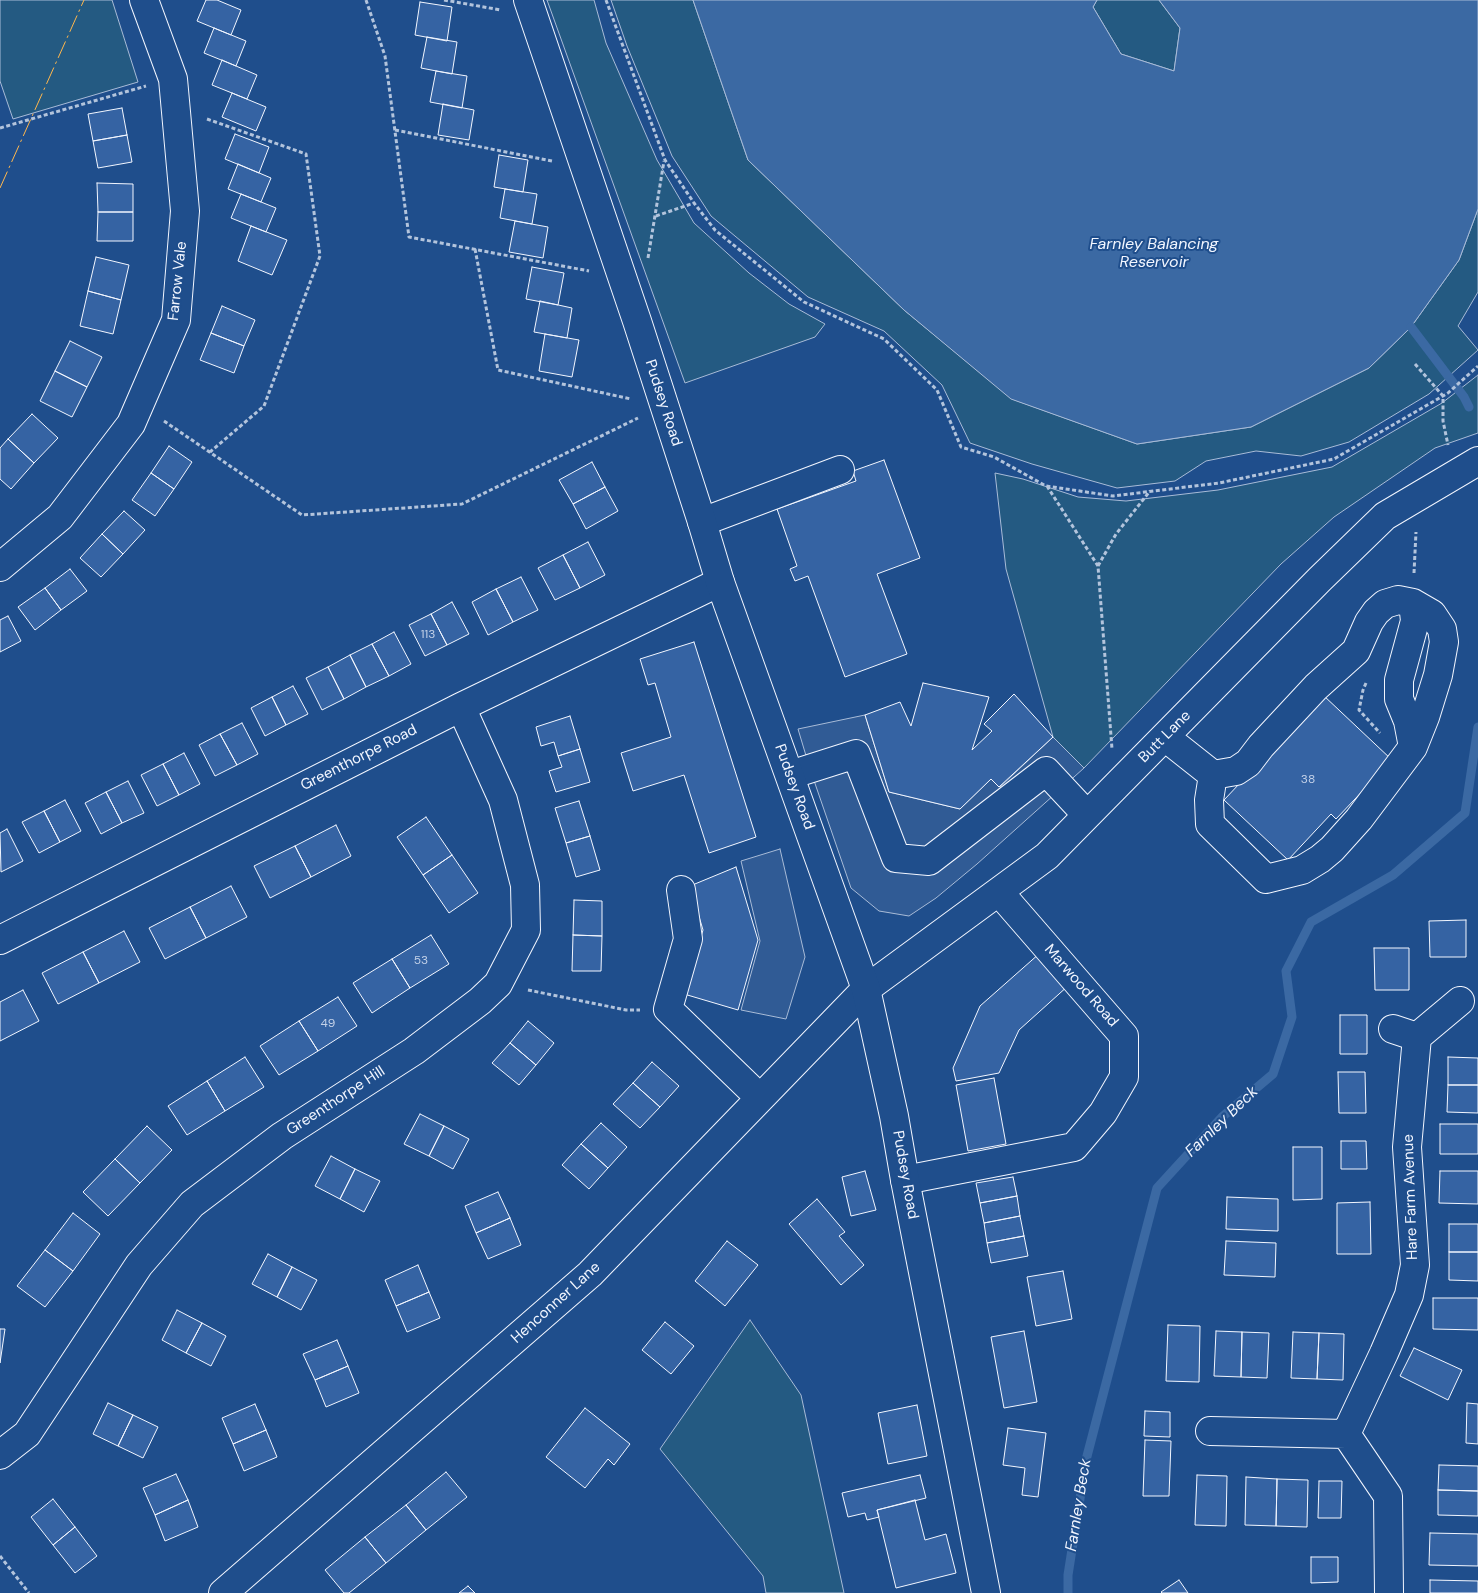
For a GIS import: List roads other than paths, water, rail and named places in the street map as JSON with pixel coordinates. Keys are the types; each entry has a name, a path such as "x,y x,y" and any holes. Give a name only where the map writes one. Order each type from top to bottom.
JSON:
{"street":[{"name":"Farrow Vale","path":"0,567 60,517 131,424 176,320 185,211 173,78 144,0"},
{"name":"Pudsey Road","path":"530,8 622,277 720,582 866,989 894,1116 986,1593"},
{"name":"Butt Lane","path":"866,989 1047,856 1384,516 1466,473 1478,461"},
{"path":"702,522 840,470"},
{"name":"Greenthorpe Road","path":"0,940 461,707 720,582"},
{"path":"1165,737 1211,788 1210,824 1266,879 1302,870 1332,849 1359,819 1413,747 1435,684 1444,642 1442,629 1432,614 1413,603 1398,600 1385,604 1376,612 1356,651 1316,687 1261,746 1248,763 1211,788"},
{"path":"1413,603 1415,620 1399,680 1399,699 1408,722 1413,747"},
{"name":"Greenthorpe Hill","path":"0,1455 27,1434 139,1265 192,1204 282,1136 414,1051 480,1001 498,984 526,930 525,885 503,800 461,707"},
{"path":"790,775 856,754 896,858 928,861 1046,771 1087,815"},
{"path":"681,890 688,939 668,1009 760,1098"},
{"name":"Marwood Road","path":"905,1180 1074,1147 1103,1113 1124,1078 1124,1036 999,892"},
{"name":"Henconner Lane","path":"223,1593 590,1274 866,989"},
{"name":"Hare Farm Avenue","path":"1346,1434 1409,1295 1415,1265 1406,1147 1405,1033 1460,1000"},
{"path":"1210,1431 1346,1434 1388,1496 1389,1593"}],"water":[{"name":"Farnley Balancing Reservoir","path":"693,0 1097,0 1093,7 1121,54 1174,71 1180,28 1159,0 1478,0 1478,209 1459,260 1411,327 1369,368 1251,427 1137,444 1011,399 904,310 748,160"}],"waterway":[{"name":"Farnley Beck","path":"1411,327 1464,397 1469,407"},
{"name":"Farnley Beck","path":"1068,1593 1068,1575 1086,1460 1157,1188 1222,1117 1273,1074 1292,1017 1286,971 1311,922 1393,875 1465,813 1478,727"}]}
